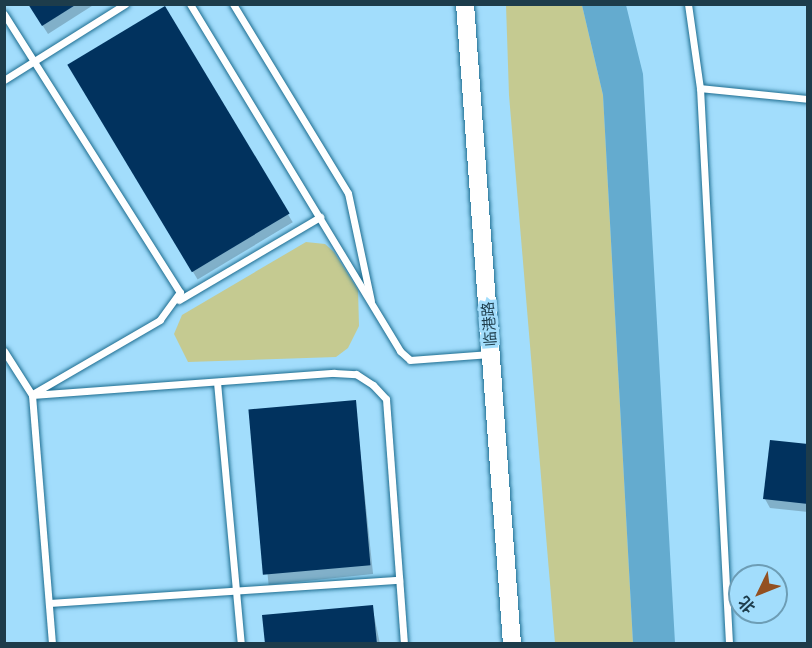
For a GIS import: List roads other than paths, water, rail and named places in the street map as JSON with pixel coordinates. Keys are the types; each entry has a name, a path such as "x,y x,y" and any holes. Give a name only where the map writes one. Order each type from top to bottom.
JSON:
{"main road":[{"name":"临港路","path":"465,4 512,644"}],"lane":[{"path":"4,80 125,4"},
{"path":"190,4 372,306 410,360 491,354"},
{"path":"688,4 700,88 729,644"},
{"path":"234,5 348,193 372,306"},
{"path":"4,14 178,286 179,300"},
{"path":"700,88 807,99"},
{"path":"32,395 160,320 179,300 320,217"},
{"path":"4,351 32,395 52,644"},
{"path":"32,395 334,373 356,374 373,385 386,399 404,644"},
{"path":"217,382 241,644"},
{"path":"49,603 399,580"}],"water":[{"path":"582,5 626,5 643,74 675,643 633,643 603,95"}]}
